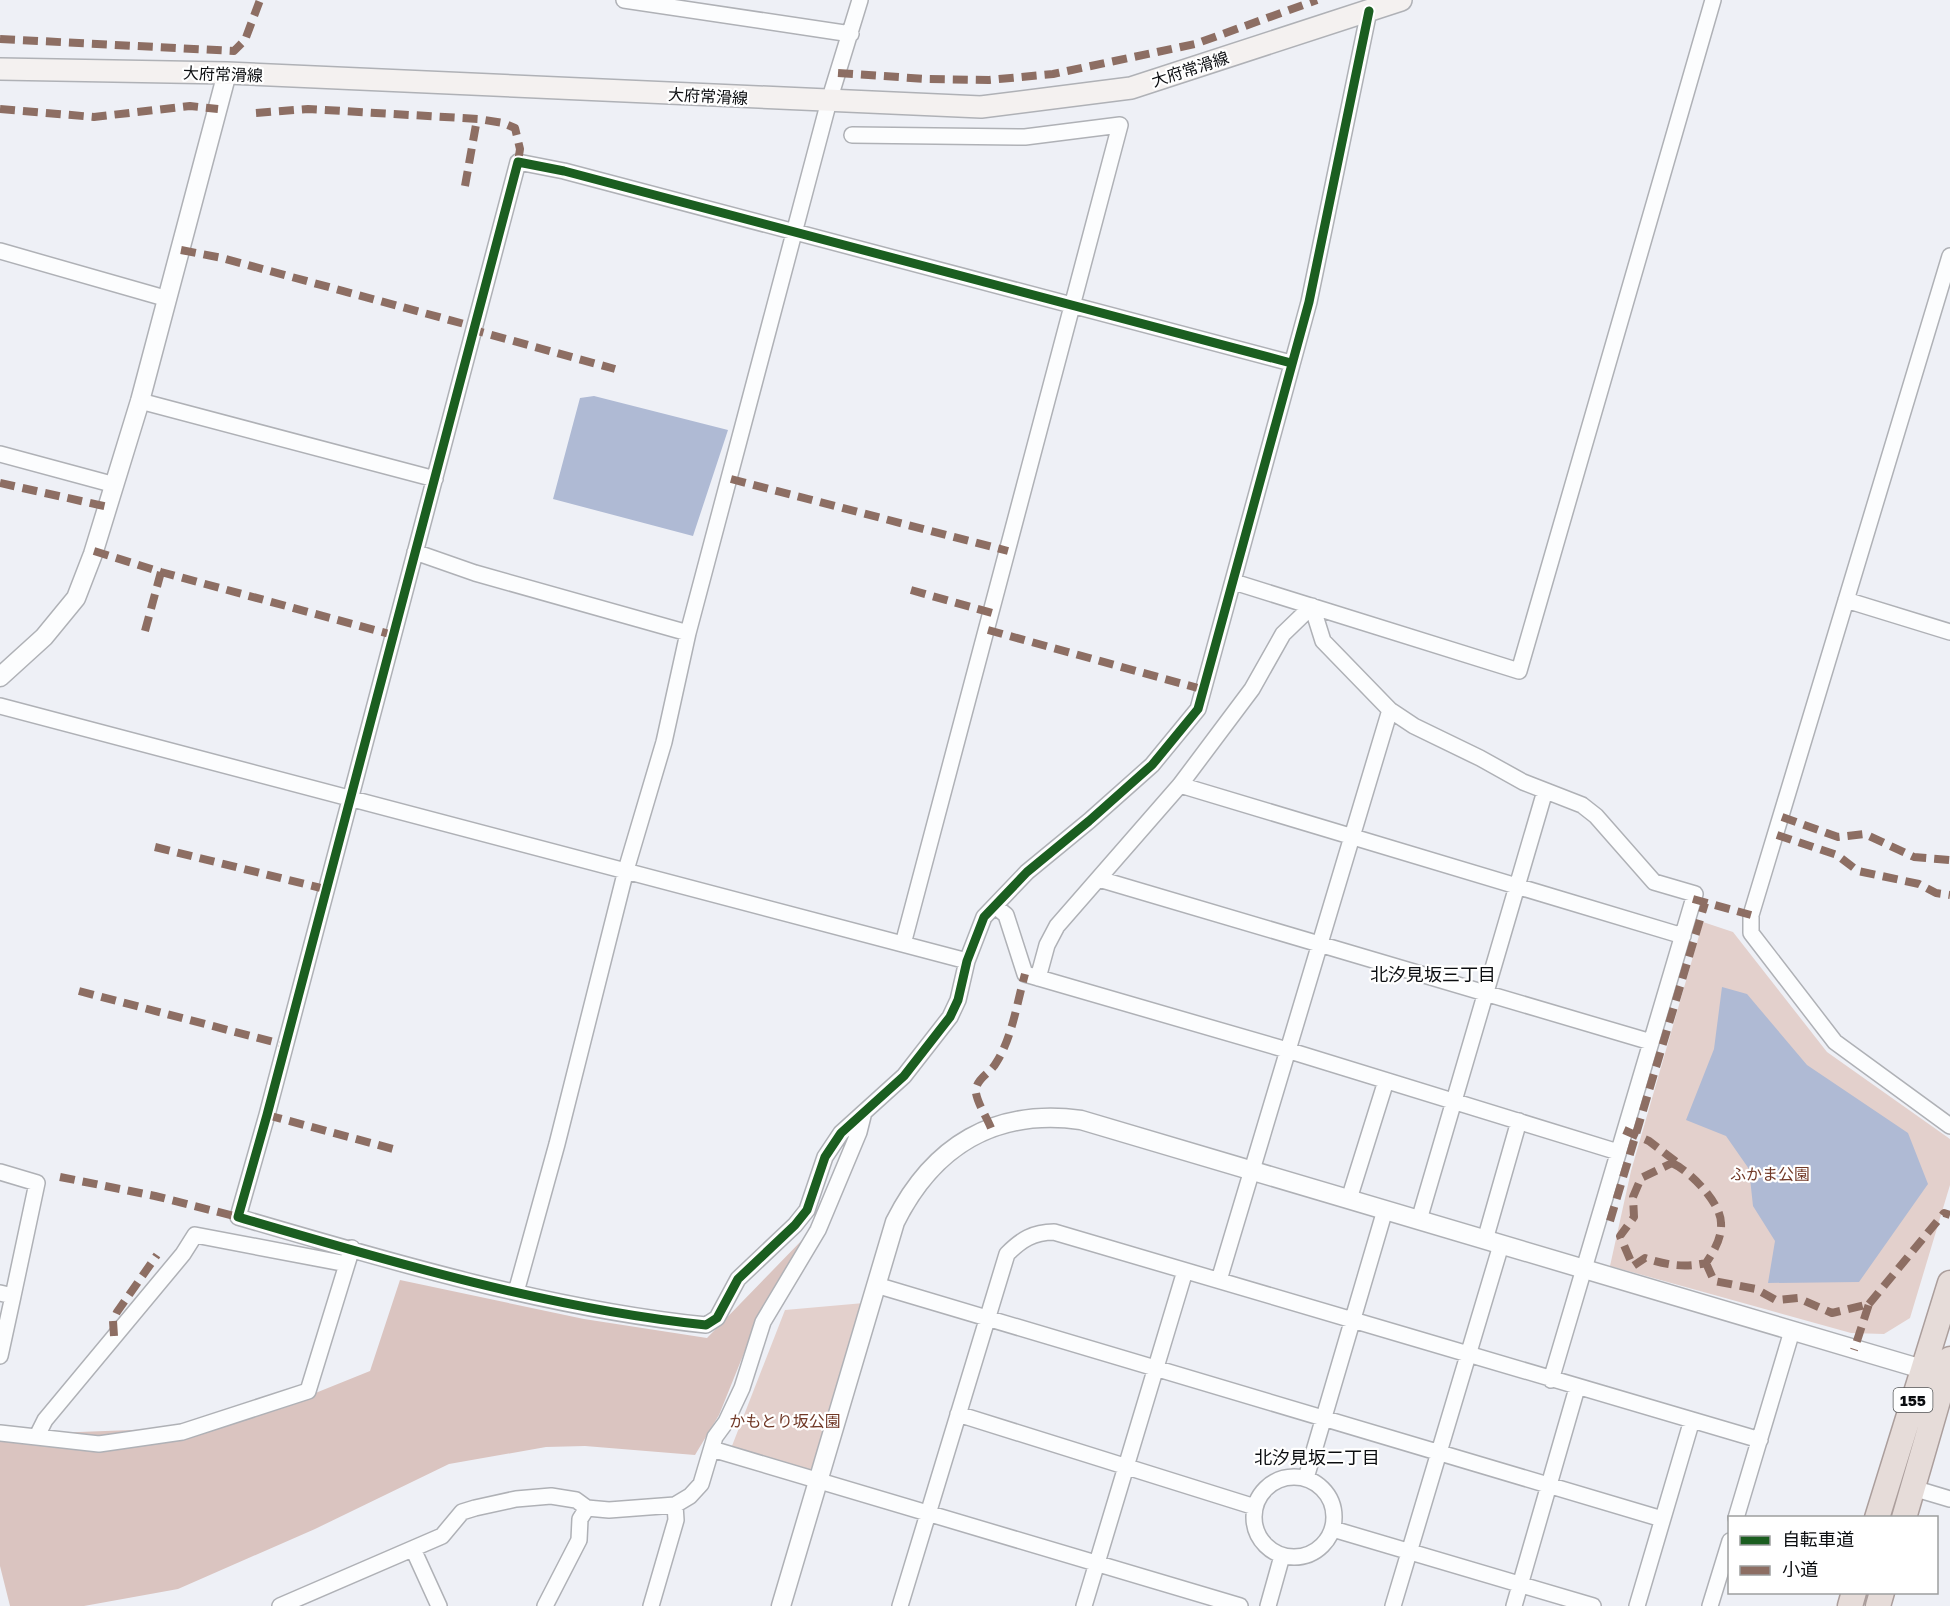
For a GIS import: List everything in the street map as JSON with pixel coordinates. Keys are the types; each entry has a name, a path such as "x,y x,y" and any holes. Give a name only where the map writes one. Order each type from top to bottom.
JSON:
{"highway":[{"name":"155","path":"1878,1516 1950,1283"},
{"name":"155","path":"1905,1516 1950,1359"}],"main road":[{"name":"大府常滑線","path":"0,69 227,73 981,107 1131,88 1401,0"}],"street":[{"path":"624,0 851,34"},
{"path":"516,1292 557,1144 626,870 664,742 688,633 829,101 860,0"},
{"path":"1234,582 1519,670 1713,0"},
{"path":"1291,363 1071,306 940,269 795,234 564,171 518,162 238,1217 516,1292 586,1307 700,1325 712,1323 738,1279 795,1225 807,1210 825,1157 842,1133 863,1116 903,1076 950,1017 958,1000 967,961 984,917 1027,872 1152,765 1198,709 1309,302 1369,11"},
{"path":"0,677 44,637 76,598 115,485 140,401 227,73"},
{"path":"852,135 994,139 1080,132 1120,125 903,944"},
{"path":"0,251 168,299"},
{"path":"1950,256 1751,915 1751,933 1835,1042 1950,1126"},
{"path":"140,401 435,479"},
{"path":"0,454 115,485"},
{"path":"415,552 475,573 688,633"},
{"path":"1846,600 1950,632"},
{"path":"1312,606 1323,641 1390,710 1414,726 1523,782 1582,805 1596,816 1654,882 1695,894 1551,1380"},
{"path":"1038,978 1047,945 1057,926 1180,786 1252,689 1283,634 1312,606"},
{"path":"0,706 967,961"},
{"path":"1219,1280 1390,710"},
{"path":"1180,786 1352,835 1683,936"},
{"path":"1419,1220 1545,791"},
{"path":"1099,879 1651,1042"},
{"path":"995,906 1006,915 1024,974 1287,1050 1618,1152"},
{"path":"1349,1199 1386,1081"},
{"path":"280,1606 442,1536 462,1512 475,1508 516,1499 550,1496 576,1500 587,1508 609,1510 675,1505 690,1496 701,1484 715,1437 726,1422 742,1388 763,1322 818,1230 859,1132 863,1116"},
{"path":"781,1606 895,1222 908,1195 941,1156 963,1141 1008,1122 1055,1116 1081,1120 1922,1369"},
{"path":"1393,1606 1468,1355 1519,1121"},
{"path":"0,1172 37,1183 7,1295 0,1356"},
{"path":"1306,1478 1386,1210"},
{"path":"900,1606 1006,1254 1026,1237 1039,1232 1053,1232 1760,1440"},
{"path":"37,1436 45,1420 183,1254 195,1235 347,1264"},
{"path":"0,1433 99,1444 182,1432 308,1391 352,1248"},
{"path":"1084,1606 1185,1271"},
{"path":"876,1285 1662,1519"},
{"path":"1738,1516 1792,1331"},
{"path":"1514,1606 1577,1388"},
{"path":"958,1414 1255,1507"},
{"path":"1637,1606 1692,1420"},
{"path":"712,1449 1240,1606"},
{"path":"1286,1478 1306,1478 1326,1492 1332,1504 1333,1529 1319,1550 1307,1556 1294,1558 1282,1556 1262,1542 1253,1519 1255,1507 1269,1485 1286,1478"},
{"path":"1912,1488 1950,1499"},
{"path":"651,1606 676,1520 675,1505"},
{"path":"546,1606 579,1540 580,1519 587,1508"},
{"path":"1333,1529 1593,1606"},
{"path":"1710,1606 1728,1548"},
{"path":"414,1549 439,1606"},
{"path":"1268,1606 1282,1556"}],"green space":[{"name":"ふかま公園","path":"1703,922 1733,932 1827,1052 1950,1139 1950,1185 1910,1318 1884,1334 1851,1333 1610,1266 1631,1171"},
{"name":"かもとり坂公園","path":"864,1303 811,1473 730,1451 785,1310"}],"shaded area":[{"path":"805,1237 763,1306 719,1415 695,1455 585,1446 546,1447 449,1464 315,1529 178,1589 84,1606 10,1606 0,1566 0,1435 184,1428 308,1396 370,1371 400,1280 584,1319 707,1338"}],"water":[{"path":"594,396 728,430 693,536 553,499 580,398"},
{"path":"1722,987 1747,994 1807,1065 1908,1133 1928,1184 1859,1282 1768,1283 1775,1241 1753,1206 1749,1169 1726,1136 1686,1120 1714,1049"}],"marked path":[{"path":"0,39 234,51 245,40 260,0"},
{"path":"838,73 927,79 989,80 1053,74 1195,44 1317,0"},
{"path":"0,109 94,117 190,106 218,109"},
{"path":"256,113 308,109 479,119 503,123 515,128 520,149 518,162"},
{"path":"465,186 477,119"},
{"path":"181,250 222,258 468,325 481,332 615,369"},
{"path":"731,479 1008,551"},
{"path":"0,483 108,507"},
{"path":"94,551 161,572 393,635"},
{"path":"145,631 161,572"},
{"path":"911,590 992,613"},
{"path":"988,630 1205,690"},
{"path":"1782,817 1838,837 1865,834 1914,857 1950,860"},
{"path":"1777,835 1837,855 1858,871 1919,884 1936,893 1950,895"},
{"path":"155,847 325,889"},
{"path":"1693,899 1751,915"},
{"path":"1610,1221 1705,903"},
{"path":"991,1128 979,1102 976,1088 1002,1053 1014,1020 1025,974"},
{"path":"79,991 285,1045"},
{"path":"267,1115 397,1150"},
{"path":"1624,1130 1649,1141 1679,1164"},
{"path":"1672,1163 1695,1180 1716,1206 1721,1223 1719,1239 1706,1263 1676,1265 1645,1258 1633,1266 1620,1236 1634,1217 1633,1197 1641,1178 1672,1163"},
{"path":"60,1177 155,1196 238,1217"},
{"path":"1869,1304 1944,1213 1950,1215"},
{"path":"114,1336 113,1321 117,1312 157,1255"},
{"path":"1706,1263 1714,1281 1756,1289 1776,1300 1798,1298 1832,1313 1869,1304 1854,1350"}],"cycle path":[{"path":"1291,363 564,171 518,162 267,1115 238,1217 470,1282 588,1308 706,1325 717,1318 738,1279 795,1225 807,1210 825,1157 841,1133 904,1076 950,1017 958,1000 967,961 984,917 1027,872 1152,765 1198,709 1309,302 1369,11"}],"district":[{"name":"北汐見坂三丁目","path":"1433,974"},
{"name":"北汐見坂二丁目","path":"1317,1457"}]}
